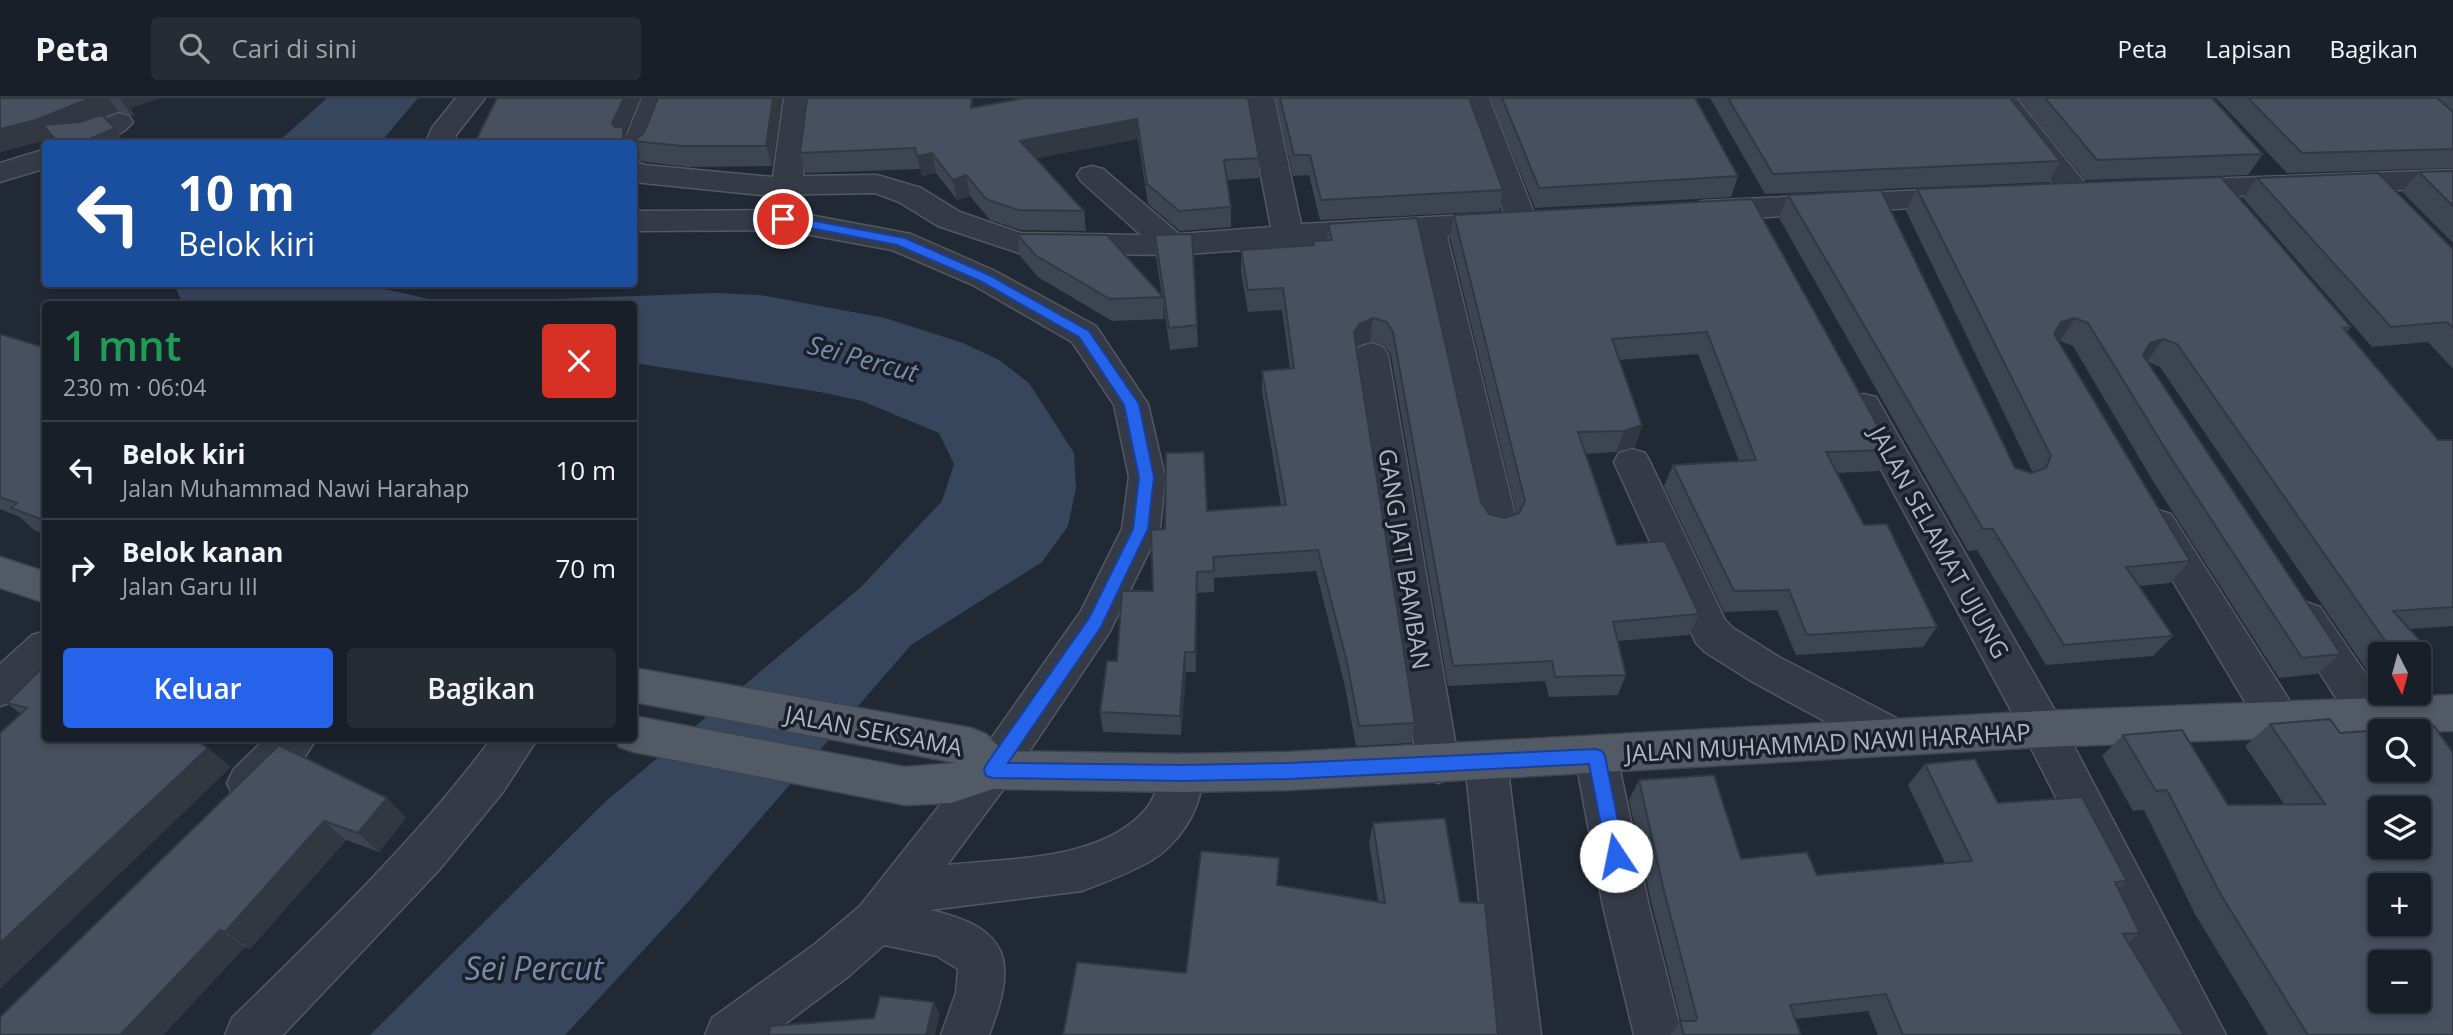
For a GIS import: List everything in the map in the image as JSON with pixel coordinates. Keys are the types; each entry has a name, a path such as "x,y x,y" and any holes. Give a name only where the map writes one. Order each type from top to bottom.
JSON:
{"main road":[{"path":"0,572 42,587"},
{"name":"JALAN SEKSAMA","path":"637,686 971,747 993,770 951,784 905,786 637,735"},
{"name":"JALAN MUHAMMAD NAWI HARAHAP","path":"993,770 1182,773 1438,764 2043,729 2453,713"}],"street":[{"path":"440,140 471,98"},
{"path":"637,145 656,98"},
{"path":"787,186 798,98"},
{"path":"1260,98 1288,235"},
{"path":"637,173 761,186 877,184 910,195 949,219 1019,243 1172,245 1288,235 1536,221 1475,98"},
{"path":"2001,98 2091,194 2036,195"},
{"path":"74,140 119,122"},
{"path":"2253,157 2280,187"},
{"path":"0,173 42,159"},
{"path":"1734,172 1773,243"},
{"path":"1092,175 1172,245"},
{"path":"2146,191 2453,179"},
{"path":"2372,183 2399,211"},
{"path":"2214,188 2242,219"},
{"path":"1672,213 1883,200 1994,197"},
{"path":"1883,200 1900,236"},
{"path":"637,221 783,219 900,241 984,278 1084,334 1132,404 1147,477 1141,529 1095,622 993,770 887,907 832,960 729,1035"},
{"path":"1429,228 1446,289 1498,523"},
{"name":"GANG JATI BAMBAN","path":"1371,355 1438,764"},
{"name":"JALAN SELAMAT UJUNG","path":"1852,383 2043,729 2202,1035"},
{"path":"1632,462 1710,631 1718,640 1765,669 1893,737"},
{"path":"2138,492 2278,719"},
{"path":"2288,591 2370,715"},
{"path":"0,689 42,650"},
{"path":"216,816 291,742"},
{"path":"249,1035 356,929 441,837 486,783 514,742"},
{"path":"1596,756 1626,906 1658,1035"},
{"path":"1486,762 1517,1035"},
{"path":"887,907 1082,870 1137,845 1161,824 1175,803 1182,773"},
{"path":"887,907 972,948 982,963 982,983 965,1035"}],"water":[{"path":"327,98 418,98 383,140 280,140"},
{"name":"Sei Percut","path":"175,287 376,287 437,301 182,301"},
{"name":"Sei Percut","path":"715,293 760,295 885,318 963,343 999,360 1029,383 1074,453 1076,488 1068,526 1042,562 911,645 688,902 565,1035 370,1035 605,802 861,587 942,501 954,464 939,433 862,401 637,363 637,301 500,301"}],"building":[{"path":"0,98 90,98 36,120 0,129"},
{"path":"497,98 624,98 612,123 615,127 623,127 623,140 476,140"},
{"path":"658,98 773,98 766,146 682,146 635,140 644,133"},
{"path":"807,98 971,98 971,108 1024,98 1248,98 1259,158 1224,160 1231,207 1179,211 1147,184 1137,119 1020,141 1084,211 1018,210 986,199 966,175 953,180 932,153 917,156 915,148 800,153"},
{"path":"1280,98 1469,98 1503,190 1321,200 1310,155 1294,155"},
{"path":"1502,98 1695,98 1738,176 1539,188"},
{"path":"1728,98 2010,98 2060,161 1773,174"},
{"path":"2045,98 2212,98 2263,154 2097,160"},
{"path":"2248,98 2437,98 2453,112 2453,149 2302,153"},
{"path":"102,115 115,128 87,140 56,140 43,125 79,122"},
{"path":"2453,171 2453,206 2419,172"},
{"path":"2378,173 2453,249 2453,328 2447,322 2391,327 2257,178"},
{"path":"2221,177 2351,327 2343,328 2438,440 2453,440 2453,607 2393,611 2421,642 2386,642 2177,344 2163,339 2150,343 2143,355 2341,654 2302,658 2171,458 2088,323 2075,318 2061,322 2054,334 2190,561 2126,567 2173,636 2064,645 1993,529 1983,529 1788,195 1881,190 2015,468 2031,473 2046,468 2051,456 1917,189"},
{"path":"1752,199 1891,450 1826,452 1864,525 1887,524 1937,627 1807,635 1789,590 1734,591 1673,465 1756,460 1707,332 1612,339 1642,425 1624,431 1578,432 1617,545 1665,541 1699,614 1613,622 1626,675 1555,677 1552,661 1453,666 1393,332 1387,322 1373,318 1359,324 1354,333 1415,723 1359,726 1347,662 1318,550 1213,557 1214,571 1197,572 1195,652 1185,652 1180,716 1100,712 1107,661 1117,661 1122,591 1153,591 1151,530 1165,529 1166,453 1204,452 1207,511 1286,505 1262,371 1294,368 1283,288 1248,290 1241,250 1314,245 1314,241 1332,240 1328,224 1417,218 1481,502 1489,514 1504,518 1519,513 1525,501 1454,215"},
{"path":"1017,234 1107,235 1163,297 1110,299 1035,255"},
{"path":"1192,234 1197,325 1169,328 1155,235"},
{"path":"0,334 42,347 42,520 11,508 17,503 0,497"},
{"path":"42,668 42,742 200,742 208,748 0,943 0,733 27,708 7,703"},
{"path":"2330,719 2340,733 2368,731 2368,782 2431,782 2431,726 2434,726 2453,753 2453,1035 2308,1035 2221,895 2167,790 2156,791 2123,735 2182,730 2228,805 2325,804 2270,724"},
{"path":"279,745 387,798 358,833 324,821 225,932 220,930 120,1035 0,1035 0,1017"},
{"path":"1975,759 1998,803 2082,797 2127,881 2115,882 2140,933 2123,934 2184,1035 1903,1035 1886,994 1790,1005 1801,1035 1684,1035 1680,1021 1695,1021 1697,1018 1639,780 1714,775 1741,859 1807,852 1817,875 1972,861 1925,764"},
{"path":"1445,818 1460,902 1485,903 1498,1035 1063,1035 1077,962 1186,973 1201,851 1279,858 1277,885 1385,903 1373,823"},
{"path":"880,996 934,1002 926,1035 769,1035 770,1026 874,1018"}],"route":[{"path":"783,219 900,241 984,278 1084,334 1132,404 1147,477 1141,529 1095,622 993,770 1182,773 1289,771 1596,756 1616,856"}]}
